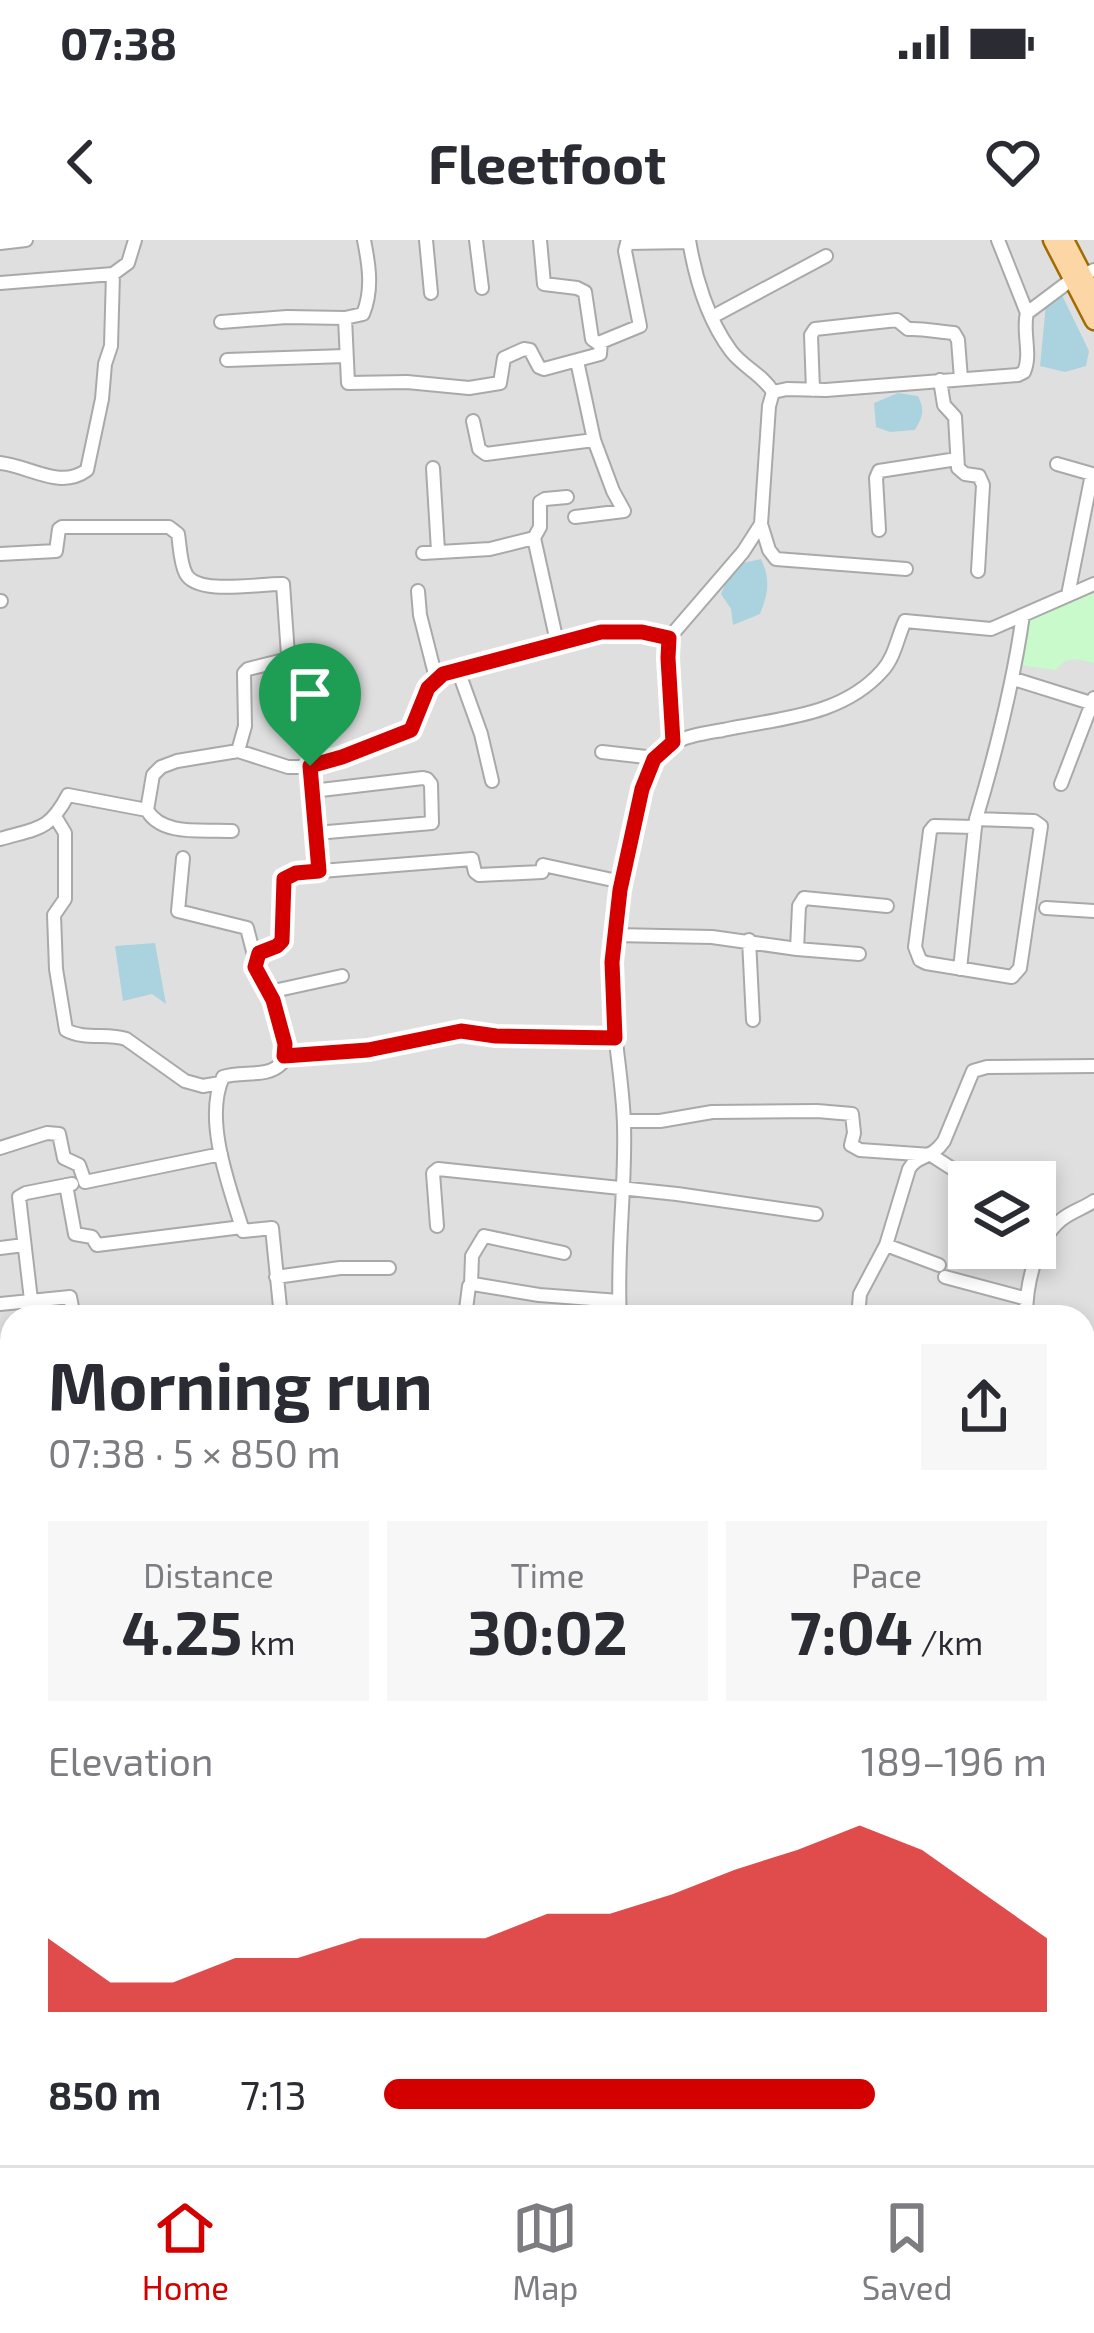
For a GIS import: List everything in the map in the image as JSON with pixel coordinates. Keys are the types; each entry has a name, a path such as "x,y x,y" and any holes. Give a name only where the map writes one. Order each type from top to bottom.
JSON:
{"main road":[{"path":"1052,240 1082,274 1094,320"},
{"path":"1065,240 1094,296"}],"street":[{"path":"0,243 26,240"},
{"path":"0,283 113,274 128,263 135,240"},
{"path":"221,322 359,316 366,310 369,271 364,240"},
{"path":"426,240 431,293"},
{"path":"476,240 482,288"},
{"path":"345,317 348,383 469,388 500,383 504,358 524,349 544,369 600,354 599,344 592,339 585,292 544,284 540,240"},
{"path":"772,392 1011,377 1024,372 1027,313 998,240"},
{"path":"599,344 640,326 627,244 689,241 712,317 733,354 765,380 772,392 761,524 771,556 906,569"},
{"path":"712,317 826,256"},
{"path":"0,463 49,477 70,478 88,470 111,346 113,274"},
{"path":"1027,313 1082,274"},
{"path":"813,390 812,332 894,320 906,329 954,333 961,379"},
{"path":"227,360 346,356"},
{"path":"575,517 624,511 594,440 577,361"},
{"path":"940,380 944,405 955,417 961,472 979,476 982,485 978,571"},
{"path":"473,421 479,449 486,454 594,440"},
{"path":"879,530 876,478 880,471 957,459"},
{"path":"1057,464 1092,474 1068,595"},
{"path":"433,468 438,551"},
{"path":"422,554 490,549 534,538 541,527 540,502 567,496"},
{"path":"673,742 669,638 752,541 761,524"},
{"path":"0,554 56,551 62,527 169,527 178,534 184,572 198,584 283,584 287,655 244,673 245,726 238,751"},
{"path":"534,538 556,642"},
{"path":"619,1305 624,1121 612,995 614,935 642,789 656,758 673,742 797,718 831,706 882,671 895,651 904,621 991,629 1094,584"},
{"path":"418,591 436,678"},
{"path":"960,969 976,823 1014,679 1024,615"},
{"path":"232,831 168,827 151,818 147,810 153,775 177,761 238,751 287,767 310,766 411,730 428,688 436,678 458,670 601,632 642,632 669,638"},
{"path":"458,670 492,781"},
{"path":"1014,679 1093,702 1061,784"},
{"path":"602,752 656,758"},
{"path":"310,766 319,871"},
{"path":"312,791 423,778 431,784 432,823 316,833"},
{"path":"0,839 56,818 68,795 147,810"},
{"path":"56,818 64,832 65,899 54,915 56,969 66,1030 126,1039 185,1081 203,1086 220,1083 229,1074 277,1069 285,1044 269,992 255,967 248,928 178,911 183,858"},
{"path":"1034,821 1041,826 1020,968 1005,978 960,969 920,960 915,947 930,831 934,826 1034,821"},
{"path":"255,959 282,941 284,879 296,873 472,859 479,874 542,872 543,865 622,882"},
{"path":"796,949 803,898 887,906"},
{"path":"1046,908 1094,911"},
{"path":"614,935 712,937 859,954"},
{"path":"749,940 753,1020"},
{"path":"269,992 342,976"},
{"path":"284,1056 368,1050 461,1031 615,1038"},
{"path":"859,1305 860,1294 886,1245 909,1169 944,1141 973,1071 1094,1066"},
{"path":"220,1083 217,1129 221,1154 244,1231 272,1228 279,1305"},
{"path":"624,1121 712,1112 852,1114 851,1145 860,1150 931,1155 948,1166"},
{"path":"0,1148 59,1133 64,1158 79,1165 85,1182"},
{"path":"31,1305 19,1197 221,1154"},
{"path":"437,1226 432,1180 438,1169 816,1214"},
{"path":"66,1185 75,1234 92,1237 98,1245 242,1227"},
{"path":"1027,1305 1034,1268 1052,1231 1062,1219 1094,1201"},
{"path":"467,1305 472,1256 484,1236 564,1253"},
{"path":"0,1248 24,1245"},
{"path":"886,1245 942,1271 1027,1299"},
{"path":"277,1276 389,1268"},
{"path":"471,1285 619,1301"},
{"path":"0,1304 70,1298 71,1305"}],"shaded area":[{"path":"0,240 1094,240 1094,1305 0,1305"}],"green space":[{"path":"1094,587 1094,663 1069,660 1056,670 1019,665 1027,617"}],"water":[{"path":"1061,293 1089,351 1086,366 1065,372 1040,366 1046,304"},
{"path":"898,393 918,396 922,413 915,430 890,432 876,427 874,403"},
{"path":"761,559 767,587 760,614 733,625 731,609 721,594 733,565"},
{"path":"155,943 166,1004 152,994 123,1001 115,946"}],"route":[{"path":"601,632 642,632 669,638 673,742 654,759 642,789 620,890 612,962 615,1038 461,1031 397,1046 284,1056 273,1000 255,959 282,941 284,879 319,871 310,766 411,730 428,688 443,674 601,632"}]}
